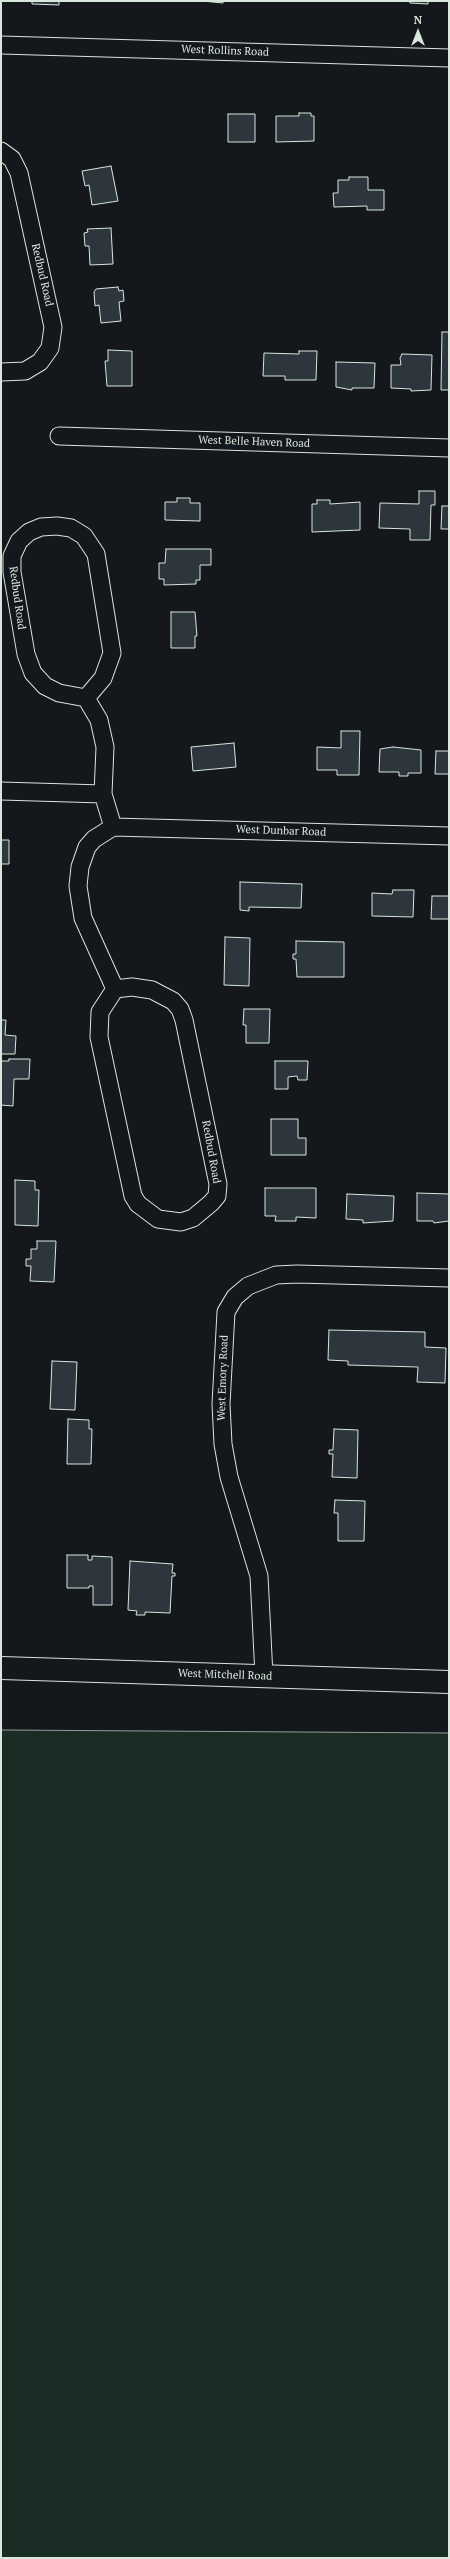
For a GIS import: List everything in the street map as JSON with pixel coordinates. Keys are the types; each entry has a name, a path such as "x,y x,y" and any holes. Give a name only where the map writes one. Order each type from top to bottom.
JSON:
{"main road":[{"name":"West Mitchell Road","path":"1,1668 449,1682"}],"street":[{"name":"West Rollins Road","path":"1,45 449,58"},
{"name":"Redbud Road","path":"1,150 12,159 18,173 54,334 48,352 32,368 18,373 1,372"},
{"name":"West Belle Haven Road","path":"59,436 449,448"},
{"name":"Redbud Road","path":"57,526 71,528 84,536 96,554 112,653 103,678 86,698 58,693 45,686 33,673 26,654 12,572 12,556 18,541 29,532 41,527 57,526"},
{"path":"86,698 96,713 104,738 103,794 113,826 94,839 87,848 80,867 78,886 83,918 114,988"},
{"path":"1,791 103,794"},
{"name":"West Dunbar Road","path":"113,826 449,836"},
{"name":"Redbud Road","path":"132,987 152,990 173,1002 180,1010 184,1020 218,1184 217,1196 211,1203 193,1218 181,1222 158,1219 143,1208 133,1196 98,1029 100,1012 114,988 132,987"},
{"name":"West Emory Road","path":"264,1676 258,1569 230,1477 223,1444 221,1404 226,1312 235,1298 248,1286 276,1275 297,1274 449,1278"}],"green space":[{"path":"1,1730 449,1733 449,2558 1,2558"}],"building":[{"path":"32,1 59,1 59,5 32,4"},
{"path":"202,1 223,1 223,3"},
{"path":"410,1 428,1 428,4 410,3"},
{"path":"299,113 311,113 311,116 314,116 314,141 276,142 276,116 299,116"},
{"path":"228,114 255,114 255,142 228,142"},
{"path":"111,166 118,201 92,205 89,185 85,186 82,171"},
{"path":"349,177 368,177 368,190 384,190 384,210 367,210 367,206 334,207 333,193 338,193 338,180 349,180"},
{"path":"111,228 113,264 90,265 89,246 85,246 84,233 88,232 87,229"},
{"path":"118,287 119,291 123,290 124,301 119,302 121,321 101,323 99,305 95,306 94,292 96,289"},
{"path":"442,332 449,332 449,390 441,390"},
{"path":"108,350 132,351 132,386 107,386 105,361 108,361"},
{"path":"299,351 317,351 316,380 285,380 285,376 263,376 264,353 299,354"},
{"path":"402,354 432,355 431,390 411,391 411,389 391,388 391,365 401,365 400,358"},
{"path":"336,362 375,363 374,388 352,388 352,390 336,387"},
{"path":"419,491 435,491 435,505 431,505 430,540 410,540 410,529 379,528 380,503 419,504"},
{"path":"177,498 190,498 190,503 200,503 200,521 165,520 165,502 177,502"},
{"path":"317,500 330,500 330,504 360,502 360,530 312,532 312,504 317,504"},
{"path":"442,506 449,506 449,529 441,529"},
{"path":"166,549 211,549 211,565 200,565 200,580 196,580 196,584 164,585 164,579 159,579 159,563 165,563"},
{"path":"171,612 195,612 197,636 195,636 195,648 171,648"},
{"path":"341,731 360,731 359,775 337,775 337,770 317,770 317,747 341,748"},
{"path":"234,743 236,767 193,771 191,747"},
{"path":"393,747 421,750 421,773 408,773 408,776 399,776 399,772 379,772 380,749"},
{"path":"436,751 449,751 449,774 435,774"},
{"path":"1,840 9,840 9,864 1,864"},
{"path":"240,882 302,884 301,908 249,907 249,911 240,910"},
{"path":"393,890 414,890 413,917 372,916 372,893 392,894"},
{"path":"432,896 449,896 449,919 431,919"},
{"path":"225,937 250,938 249,986 224,985"},
{"path":"296,941 344,942 344,977 297,977 296,959 293,959 293,954 296,954"},
{"path":"244,1009 270,1009 269,1043 246,1043 246,1025 243,1025"},
{"path":"1,1020 6,1020 5,1035 16,1036 15,1054 1,1054"},
{"path":"9,1059 30,1059 29,1079 14,1079 13,1106 1,1105 1,1061 9,1061"},
{"path":"275,1061 308,1061 307,1080 298,1080 297,1076 288,1077 288,1089 275,1089"},
{"path":"271,1119 298,1119 298,1138 306,1138 306,1155 271,1155"},
{"path":"15,1180 35,1181 35,1190 39,1190 38,1226 15,1225"},
{"path":"265,1188 316,1188 316,1218 296,1217 296,1221 275,1221 276,1216 265,1216"},
{"path":"417,1193 449,1194 449,1221 434,1223 433,1221 417,1221"},
{"path":"347,1194 394,1196 393,1221 363,1223 363,1220 346,1219"},
{"path":"37,1241 56,1241 54,1282 30,1281 31,1266 26,1266 26,1259 31,1259 31,1249 37,1249"},
{"path":"329,1330 425,1332 425,1347 446,1348 445,1383 417,1382 418,1367 348,1365 348,1361 328,1360"},
{"path":"52,1361 77,1362 75,1410 50,1409"},
{"path":"68,1419 89,1420 89,1429 92,1429 91,1464 67,1464"},
{"path":"334,1429 358,1430 357,1478 332,1477 333,1454 329,1454 329,1450 333,1450"},
{"path":"335,1500 365,1501 364,1541 338,1541 338,1513 334,1513"},
{"path":"67,1555 88,1555 88,1560 92,1560 92,1556 112,1557 112,1605 93,1605 93,1586 89,1586 89,1588 67,1588"},
{"path":"130,1561 173,1564 172,1573 175,1573 175,1576 172,1576 170,1613 145,1612 145,1615 136,1615 137,1611 128,1610"}]}
